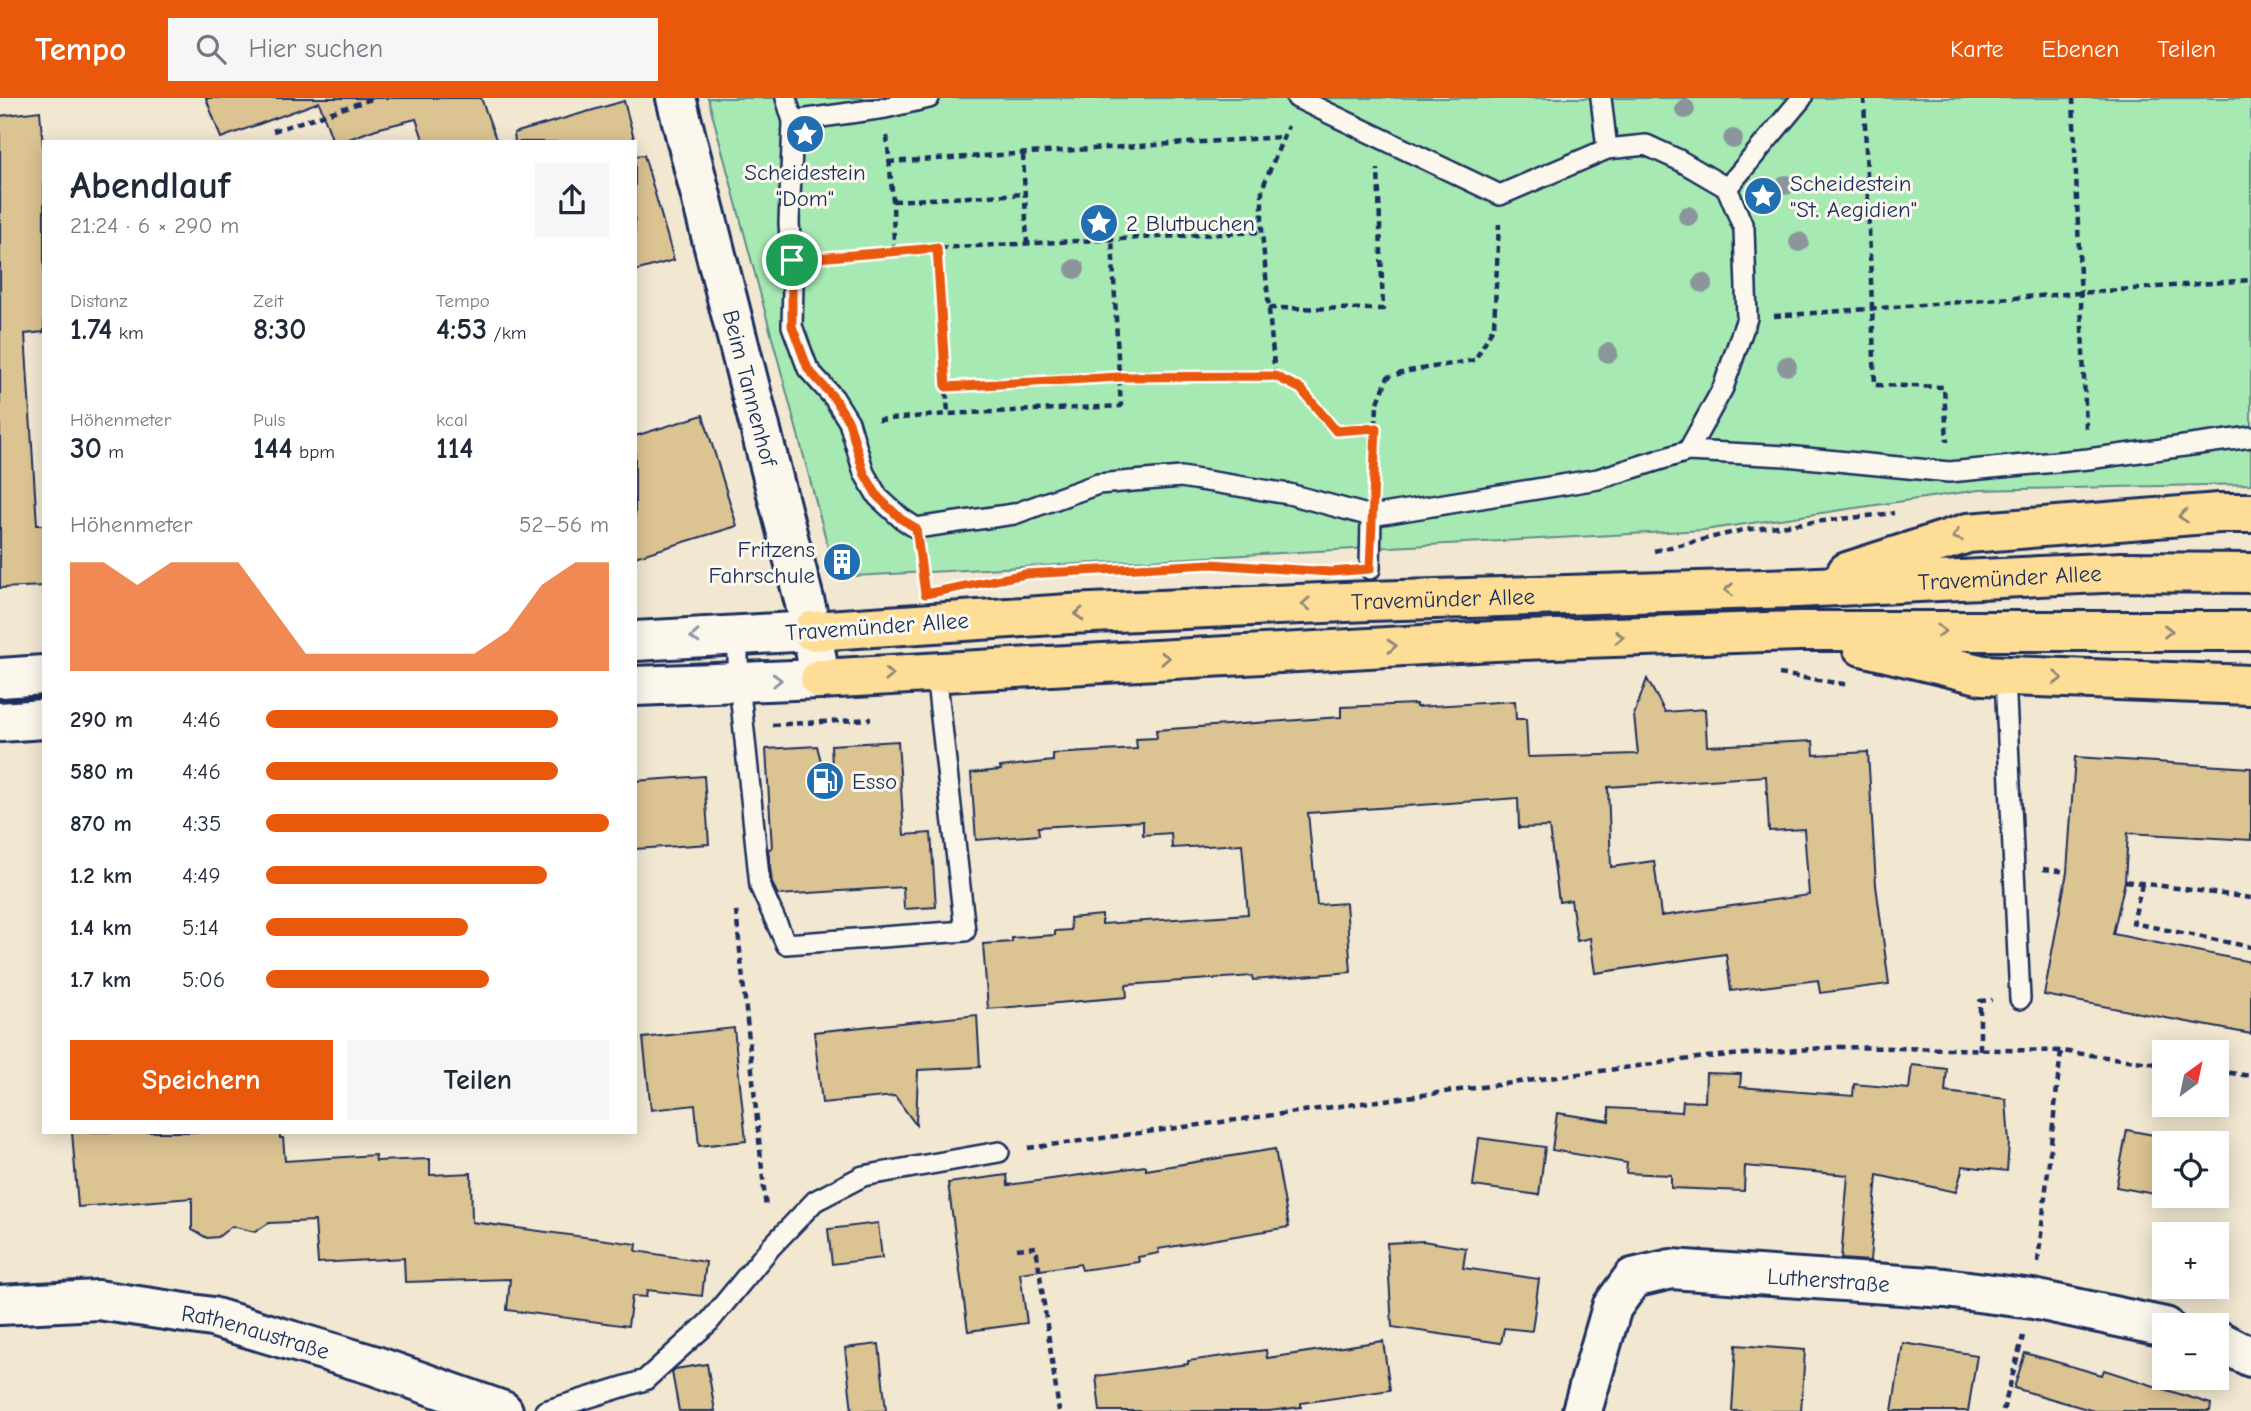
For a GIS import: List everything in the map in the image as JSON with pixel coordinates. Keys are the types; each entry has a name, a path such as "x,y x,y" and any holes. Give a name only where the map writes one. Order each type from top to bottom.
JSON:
{"highway":[{"path":"1797,587 1968,533 2218,513 2251,513"},
{"name":"Travemünder Allee","path":"812,631 1069,614 1356,601 1797,587 2122,572 2251,573"},
{"name":"Travemünder Allee","path":"820,679 1494,641 1799,631 2251,631"},
{"path":"1799,631 1983,675 2251,685"}],"street":[{"name":"Beim Tannenhof","path":"676,98 812,631 820,679"},
{"name":"Travemünder Allee","path":"637,641 812,631"},
{"path":"0,678 42,675"},
{"name":"Travemünder Allee","path":"637,686 820,679"},
{"path":"0,722 42,719"},
{"name":"Lutherstraße","path":"1582,1411 1612,1307 1633,1278 1671,1269 1945,1288 2034,1299 2152,1324"},
{"name":"Rathenaustraße","path":"0,1305 98,1300 212,1317 373,1365 503,1411"},
{"path":"2229,1346 2251,1357"}],"lane":[{"path":"786,98 793,121 789,223 792,326 808,369 834,398 849,422 864,473 878,497 901,519 916,528 1014,514 1098,484 1181,477 1289,494 1371,516 1598,480 1688,451 1786,456 1949,472 2088,459 2251,437"},
{"path":"793,121 885,108 929,98"},
{"path":"1601,98 1607,149"},
{"path":"1727,188 1802,98"},
{"path":"1299,99 1500,195 1607,149 1646,145 1679,160 1727,188 1744,229 1747,318 1723,388 1688,451"},
{"path":"1370,569 1371,516"},
{"path":"737,634 739,682 760,886 786,944 965,931 936,673"},
{"path":"2006,676 2020,999"},
{"path":"545,1411 645,1380 709,1322 770,1248 816,1201 863,1175 999,1152"}],"path":[{"path":"273,131 375,98"},
{"path":"1864,98 1875,385 1944,387 1949,472"},
{"path":"2073,98 2088,459"},
{"path":"1275,376 1262,232 1262,189 1281,137 1299,99"},
{"path":"885,108 893,201 894,250"},
{"path":"1269,308 1383,309 1377,136"},
{"path":"888,162 1281,137"},
{"path":"1023,154 1027,243"},
{"path":"893,201 1025,194"},
{"path":"1371,516 1377,405 1388,377 1475,360 1494,326 1500,195"},
{"path":"792,260 894,250 1262,232"},
{"path":"849,422 948,414 1121,406 1112,239"},
{"path":"937,248 948,414"},
{"path":"1747,318 2251,280"},
{"path":"946,387 1119,377 1275,376 1301,389 1336,431 1376,428"},
{"path":"1646,553 1743,530 1903,512"},
{"path":"916,528 925,594"},
{"path":"1013,576 1211,564 1237,565"},
{"path":"2124,881 2251,898"},
{"path":"2142,884 2133,923 2251,947"},
{"path":"735,901 770,1248"},
{"path":"1980,1049 1980,1001 2020,999"},
{"path":"999,1152 1706,1057 1838,1047 2061,1051 2152,1063"},
{"path":"2003,1411 2034,1299 2061,1051"},
{"path":"2230,1073 2251,1076"},
{"path":"1017,1249 1036,1247 1059,1411"}],"green space":[{"path":"708,98 2251,98 2251,484 1979,490 1704,530 836,577"}],"building":[{"path":"206,98 481,98 496,140 423,140 416,119 346,140 332,140 319,102 221,138"},
{"path":"624,101 634,140 515,140 514,133"},
{"path":"40,111 42,140 42,332 25,334 37,525 42,525 42,586 0,588 0,116"},
{"path":"644,155 674,260 637,270 637,156"},
{"path":"703,415 737,526 637,556 637,435"},
{"path":"1647,679 1665,712 1705,709 1707,746 1813,741 1814,755 1868,752 1876,885 1889,984 1820,993 1818,980 1731,991 1726,954 1595,973 1590,938 1577,941 1571,900 1559,902 1549,827 1519,828 1518,798 1308,813 1317,905 1346,903 1351,972 1253,980 1252,976 1126,985 1127,997 988,1009 983,944 1012,942 1012,938 1055,935 1055,931 1071,930 1070,918 1102,915 1102,924 1248,914 1242,844 1172,848 1171,833 1143,835 1143,821 1038,827 1039,835 976,840 971,773 1053,761 1053,754 1137,749 1136,739 1157,738 1156,730 1341,717 1341,707 1416,704 1416,707 1515,701 1516,719 1526,719 1528,757 1638,754 1634,715","holes":["1766,776 1769,831 1804,829 1809,895 1661,916 1654,861 1611,867 1608,787"]},
{"path":"898,741 904,835 931,833 936,907 904,909 903,887 778,895 772,883 768,849 772,848 766,749 817,746 823,769 832,767 831,745"},
{"path":"2075,757 2251,768 2251,840 2128,833 2125,881 2113,934 2251,962 2251,1034 2044,995 2067,872"},
{"path":"704,776 709,844 637,849 637,781"},
{"path":"977,1015 980,1067 918,1070 916,1125 895,1096 822,1103 814,1032"},
{"path":"734,1028 746,1141 699,1146 695,1105 651,1110 643,1038"},
{"path":"1912,1065 1947,1069 1945,1092 2006,1099 2009,1143 2007,1171 1963,1166 1956,1192 1877,1175 1870,1261 1841,1259 1848,1175 1745,1166 1744,1191 1671,1188 1671,1175 1626,1173 1627,1163 1552,1150 1557,1113 1609,1121 1609,1108 1682,1112 1683,1101 1705,1102 1706,1073 1741,1074 1740,1087 1853,1096 1854,1084 1909,1089"},
{"path":"2127,1130 2152,1135 2152,1194 2116,1187"},
{"path":"72,1134 280,1134 280,1138 283,1138 285,1161 375,1155 376,1161 430,1159 430,1175 471,1173 472,1222 637,1244 636,1251 706,1262 702,1296 647,1290 646,1297 632,1296 628,1326 507,1310 510,1279 405,1282 404,1258 318,1263 315,1221 269,1223 255,1232 232,1226 218,1237 207,1238 192,1230 192,1198 78,1207"},
{"path":"1479,1138 1545,1147 1539,1195 1473,1186"},
{"path":"1275,1149 1289,1227 1158,1249 1159,1253 1138,1257 1139,1262 1082,1270 1080,1264 1020,1273 1027,1323 968,1331 948,1183 1007,1175 1008,1185 1146,1166 1146,1170"},
{"path":"878,1223 882,1258 832,1264 828,1229"},
{"path":"1423,1241 1466,1248 1463,1268 1539,1279 1532,1331 1504,1328 1501,1343 1392,1327 1387,1243"},
{"path":"1383,1341 1390,1390 1301,1403 1301,1407 1269,1411 1100,1411 1096,1376 1266,1350 1267,1358"},
{"path":"1903,1343 1977,1355 1968,1411 1892,1411"},
{"path":"879,1344 886,1411 852,1411 845,1348"},
{"path":"1736,1345 1805,1350 1801,1411 1732,1411"},
{"path":"2025,1353 2102,1375 2104,1370 2152,1385 2152,1390 2167,1390 2211,1404 2210,1411 2094,1411 2014,1388"},
{"path":"707,1364 715,1411 679,1411 672,1372 675,1369"}],"place":[{"name":"Scheidestein \"Dom\"","path":"805,134"},
{"name":"Scheidestein \"St. Aegidien\"","path":"1763,196"},
{"name":"2 Blutbuchen","path":"1099,223"},
{"name":"Fritzens Fahrschule","path":"842,562"},
{"name":"Esso","path":"825,781"}],"route":[{"path":"937,248 946,387 1119,377 1275,376 1301,389 1336,431 1376,428 1370,569 1330,572 1211,564 1026,574 925,594 916,528 901,519 878,497 864,473 849,422 834,398 808,369 792,326 792,260 937,248"}]}
